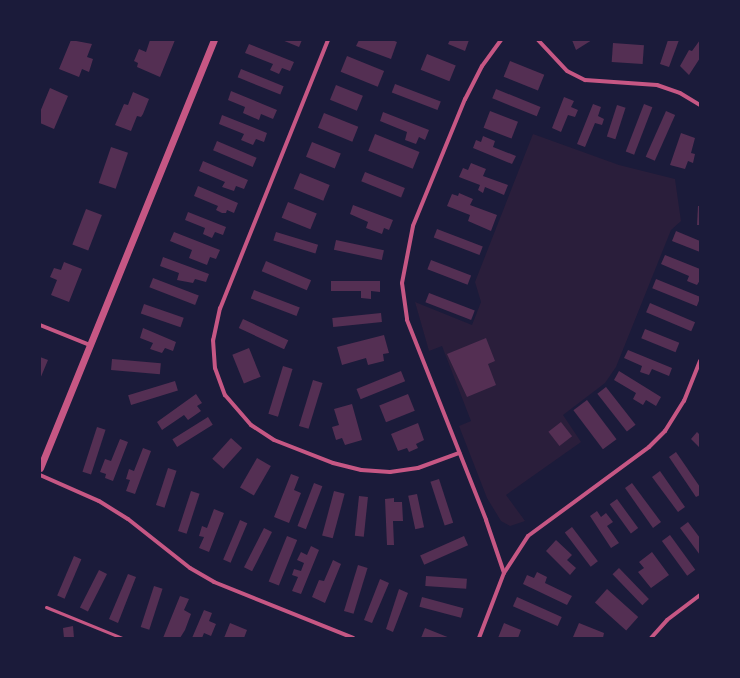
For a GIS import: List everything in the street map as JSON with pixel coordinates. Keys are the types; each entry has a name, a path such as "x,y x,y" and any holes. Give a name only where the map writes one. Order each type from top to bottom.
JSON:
{"street":[{"path":"40,468 214,40"},
{"path":"328,40 220,308 213,340 215,368 226,395 250,425 274,440 333,463 361,470 390,472 418,468 459,453"},
{"path":"501,40 482,66 465,99 413,226 404,264 403,302 407,320 486,520 504,573"},
{"path":"538,40 567,71 585,80 658,85 680,93 700,105"},
{"path":"40,325 90,345"},
{"path":"479,638 504,573 528,536 649,447 665,431 684,401 700,361"},
{"path":"40,475 99,501 128,519 190,568 214,582 353,638"},
{"path":"651,638 667,620 700,595"}],"lane":[{"path":"46,607 122,638"}],"shaded area":[{"path":"533,134 619,165 675,179 681,221 671,230 616,367 605,383 563,415 581,442 506,495 525,521 510,526 501,521 487,498 459,426 471,421 442,346 429,351 415,302 472,325 481,302 475,282"}],"building":[{"path":"71,40 92,44 87,57 93,59 89,72 82,69 79,77 59,69"},
{"path":"150,40 175,40 160,77 137,67 138,63 134,61 139,49 146,52"},
{"path":"282,40 302,40 299,47"},
{"path":"359,40 392,40 397,42 391,59 356,46"},
{"path":"450,40 469,40 465,51 448,44"},
{"path":"572,40 592,40 576,50"},
{"path":"668,40 679,40 669,67 660,64"},
{"path":"700,40 700,58 689,75 680,66 689,50 692,51"},
{"path":"613,43 644,45 643,64 612,62"},
{"path":"249,44 294,62 290,71 282,68 279,74 270,70 273,64 245,53"},
{"path":"427,54 456,66 449,81 421,70"},
{"path":"347,56 384,71 378,87 341,72"},
{"path":"510,61 544,75 538,91 504,77"},
{"path":"241,69 284,86 280,95 238,77"},
{"path":"395,84 441,102 438,110 392,92"},
{"path":"336,85 363,96 357,111 330,100"},
{"path":"50,88 68,96 54,129 40,123 40,112"},
{"path":"496,89 541,107 537,116 492,98"},
{"path":"231,91 277,110 273,119 261,114 259,120 243,113 245,107 228,100"},
{"path":"133,92 149,99 141,117 137,116 131,131 115,125 124,104 128,105"},
{"path":"564,97 574,101 571,107 578,110 575,117 568,115 561,132 552,128"},
{"path":"593,104 601,107 598,116 604,119 602,125 595,123 585,147 577,144"},
{"path":"644,104 652,107 634,155 626,152"},
{"path":"617,105 626,108 615,139 607,136"},
{"path":"490,111 518,122 512,139 484,128"},
{"path":"666,111 675,115 655,161 646,157"},
{"path":"383,112 429,130 425,140 419,137 416,144 405,140 407,132 380,121"},
{"path":"324,113 358,127 352,142 318,128"},
{"path":"222,115 267,133 264,142 256,139 253,145 241,140 244,134 219,124"},
{"path":"681,133 695,138 691,153 695,154 693,163 688,161 685,169 670,165"},
{"path":"375,134 420,152 413,169 368,151"},
{"path":"483,136 495,141 493,147 516,156 512,164 473,148 476,140 481,142"},
{"path":"217,141 257,158 253,167 213,150"},
{"path":"312,142 341,154 335,168 306,157"},
{"path":"111,147 128,153 116,189 99,183"},
{"path":"203,161 248,180 244,189 236,186 234,191 222,187 225,182 199,171"},
{"path":"471,163 486,169 483,176 508,185 504,195 485,187 483,193 478,190 480,185 459,177 463,168 468,170"},
{"path":"365,172 405,188 401,197 361,181"},
{"path":"300,173 330,185 323,201 294,189"},
{"path":"198,186 238,203 234,213 227,210 226,213 222,213 216,210 218,206 194,196"},
{"path":"459,193 473,199 470,205 497,215 491,231 468,221 470,215 447,206 452,194 458,196"},
{"path":"288,202 317,214 310,229 282,218"},
{"path":"353,205 393,220 389,230 384,228 382,234 366,228 368,222 350,214"},
{"path":"698,206 700,206 700,225 697,225"},
{"path":"86,209 102,215 88,251 72,244"},
{"path":"188,212 226,227 223,235 215,232 212,238 203,234 205,228 185,220"},
{"path":"437,229 483,247 480,255 434,237"},
{"path":"676,231 700,241 700,252 672,241"},
{"path":"174,232 220,250 216,259 210,257 207,265 189,258 192,250 170,241"},
{"path":"276,232 318,245 315,253 273,241"},
{"path":"336,240 384,250 382,260 334,250"},
{"path":"665,255 700,269 700,280 697,285 687,281 689,276 661,264"},
{"path":"163,257 209,274 206,282 195,279 193,283 177,280 179,273 160,266"},
{"path":"431,260 471,275 468,285 427,269"},
{"path":"266,261 311,280 307,290 262,271"},
{"path":"64,262 82,269 69,302 51,295 57,280 50,277 54,268 61,270"},
{"path":"153,278 199,296 195,305 149,287"},
{"path":"656,279 700,297 697,306 652,288"},
{"path":"331,281 380,281 380,292 371,291 371,299 361,298 361,291 331,291"},
{"path":"254,290 300,308 297,316 251,298"},
{"path":"429,293 475,311 471,320 425,302"},
{"path":"650,303 695,322 691,331 646,312"},
{"path":"144,304 184,318 180,327 141,313"},
{"path":"381,313 382,322 333,327 332,318"},
{"path":"243,319 288,340 284,349 239,328"},
{"path":"143,328 176,342 173,351 165,348 162,353 150,349 153,343 140,338"},
{"path":"645,329 679,343 676,352 641,338"},
{"path":"384,335 389,353 383,354 384,361 368,365 366,358 342,365 337,347"},
{"path":"486,338 495,361 488,364 496,385 467,397 447,354"},
{"path":"249,348 261,377 244,383 232,355"},
{"path":"628,350 672,368 669,376 652,369 649,375 640,372 642,366 624,358"},
{"path":"40,357 48,360 40,379"},
{"path":"112,359 161,363 160,374 111,370"},
{"path":"283,366 293,369 278,417 268,414"},
{"path":"401,371 405,381 361,399 356,389"},
{"path":"619,371 661,397 656,406 646,400 643,405 633,399 636,393 614,380"},
{"path":"313,380 323,383 309,429 299,426"},
{"path":"175,381 178,391 131,405 128,395"},
{"path":"606,387 636,425 627,432 597,394"},
{"path":"196,394 202,403 197,406 201,411 188,420 184,415 162,430 157,422"},
{"path":"408,394 415,411 386,422 379,406"},
{"path":"587,400 616,439 603,449 573,410"},
{"path":"352,404 362,440 345,445 342,438 336,440 332,427 339,425 334,409"},
{"path":"208,417 213,425 177,447 172,439"},
{"path":"561,422 572,436 559,446 548,432"},
{"path":"418,423 424,440 416,444 418,448 409,452 407,448 398,451 391,434"},
{"path":"97,427 106,430 91,474 82,472"},
{"path":"697,432 700,435 700,448 691,439"},
{"path":"231,438 242,448 223,469 212,459"},
{"path":"120,439 128,442 113,481 105,478 106,474 100,472 105,459 111,461"},
{"path":"143,448 151,451 135,494 126,491 130,480 126,479 129,469 134,471"},
{"path":"676,452 700,487 700,495 696,497 669,457"},
{"path":"257,458 271,466 254,495 240,487"},
{"path":"168,468 177,471 165,508 156,505"},
{"path":"660,471 685,507 678,512 652,477"},
{"path":"291,474 299,477 294,490 301,493 289,523 274,517"},
{"path":"439,479 453,523 445,526 430,482"},
{"path":"314,483 322,486 306,529 298,526"},
{"path":"632,483 661,522 653,528 625,488"},
{"path":"191,491 200,494 187,534 178,531"},
{"path":"334,491 345,494 333,538 322,535"},
{"path":"417,494 424,527 415,529 408,496"},
{"path":"359,496 368,497 364,537 355,536"},
{"path":"394,498 394,502 402,502 403,521 393,521 394,545 387,545 385,499"},
{"path":"617,499 638,528 631,533 610,504"},
{"path":"214,509 224,513 209,552 199,548 204,537 199,536 202,526 207,528"},
{"path":"597,511 601,517 606,513 613,522 607,526 619,543 611,548 590,516"},
{"path":"240,520 247,523 231,563 223,560"},
{"path":"688,522 700,538 700,555 680,528"},
{"path":"572,527 598,561 591,567 565,532"},
{"path":"264,528 272,532 252,571 244,567"},
{"path":"670,535 695,570 687,576 662,541"},
{"path":"287,536 297,540 279,586 269,581"},
{"path":"464,536 468,545 424,565 420,556"},
{"path":"556,540 572,555 567,560 576,568 570,575 546,551"},
{"path":"311,546 319,550 301,594 292,591 298,577 292,575 294,569 301,571 304,563 297,560 301,552 307,555"},
{"path":"652,552 669,575 651,588 638,572 644,568 639,562"},
{"path":"74,556 81,559 65,599 57,596"},
{"path":"333,560 341,564 325,603 312,597 319,580 324,581"},
{"path":"358,565 368,568 354,614 344,611"},
{"path":"619,568 649,599 642,605 613,574"},
{"path":"99,570 107,574 88,612 80,607"},
{"path":"537,572 547,577 545,583 572,596 567,605 523,584 527,575 534,578"},
{"path":"128,574 136,577 118,623 109,619"},
{"path":"426,576 467,579 466,589 425,586"},
{"path":"380,579 389,583 372,623 364,620"},
{"path":"154,586 163,589 149,630 141,627"},
{"path":"399,589 408,593 393,632 386,629"},
{"path":"607,589 638,617 626,630 595,602"},
{"path":"180,596 189,599 184,610 191,614 185,630 180,638 163,638"},
{"path":"422,597 464,608 461,618 419,607"},
{"path":"517,597 562,617 558,626 513,606"},
{"path":"204,610 212,613 209,621 216,624 211,636 204,633 202,638 192,638"},
{"path":"230,623 247,630 244,638 224,638"},
{"path":"504,623 521,630 518,638 498,638"},
{"path":"579,623 604,633 603,638 573,637"},
{"path":"73,626 74,638 64,638 63,628"},
{"path":"425,628 450,638 421,638"}]}
